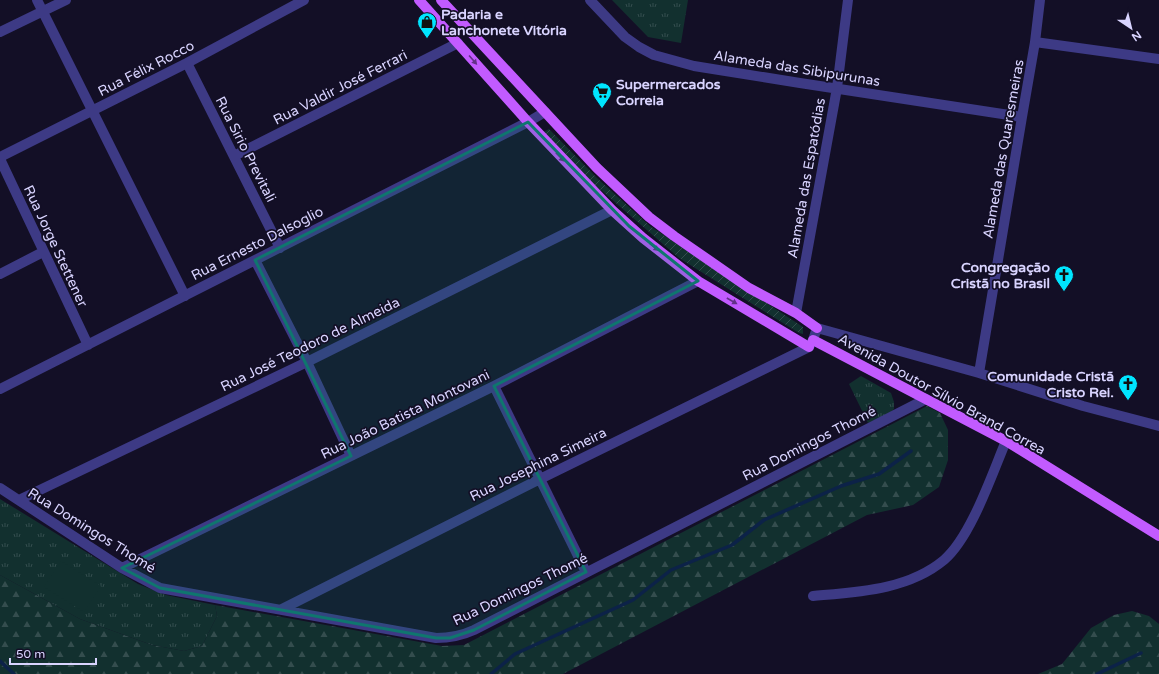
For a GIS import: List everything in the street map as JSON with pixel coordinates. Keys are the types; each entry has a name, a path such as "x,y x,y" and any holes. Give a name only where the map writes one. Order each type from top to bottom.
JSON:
{"main road":[{"name":"Avenida Doutor Sílvio Brand Correa","path":"419,0 528,122 612,210 643,238 698,281 811,344 926,399 1006,441 1159,536"},
{"path":"441,0 597,168 649,216 674,236 749,288 796,313 817,328"}],"street":[{"path":"37,0 185,296"},
{"path":"0,32 66,0"},
{"name":"Rua Félix Rocco","path":"0,158 187,63 304,0"},
{"name":"Alameda das Sibipurunas","path":"590,0 625,37 639,47 654,55 694,66 1022,117"},
{"name":"Alameda das Espatódias","path":"796,313 837,88 848,0"},
{"name":"Alameda das Quaresmeiras","path":"979,373 1036,42 1040,0"},
{"name":"Rua Valdir José Ferrari","path":"234,156 458,42"},
{"path":"1036,42 1159,59"},
{"name":"Rua Sirio Previtali","path":"187,63 280,248"},
{"name":"Rua Ernesto Dalsoglio","path":"0,389 528,122 544,112"},
{"name":"Rua Jorge Stettener","path":"0,158 88,345"},
{"name":"Rua José Teodoro de Almeida","path":"19,500 307,362 612,210"},
{"path":"0,274 43,252"},
{"path":"255,260 307,362 351,456"},
{"name":"Rua João Batista Montovani","path":"122,568 494,386 698,281"},
{"path":"811,344 817,328 979,373 1083,406 1159,426"},
{"name":"Rua Josephina Simeira","path":"282,609 540,478 811,344"},
{"path":"494,386 586,572"},
{"name":"Rua Domingos Thomé","path":"0,488 122,568 160,588 436,638 450,638 464,635 474,630 926,399"},
{"path":"813,596 860,592 896,584 925,573 945,559 961,539 976,512 1006,441"}],"highlighted area":[{"path":"528,122 629,226 698,281 494,386 586,572 474,630 450,638 436,638 160,588 122,568 351,456 255,260"}],"green space":[{"path":"612,0 688,0 681,43 648,37"},
{"path":"549,129 597,178 650,226 803,327 803,334 799,333 679,258 594,184 543,132"},
{"path":"861,376 891,393 894,402 894,409 889,414 868,423 849,384"},
{"path":"927,406 940,413 948,430 948,460 939,487 913,505 867,515 563,674 0,674 0,575 80,619 152,645 184,651 202,646 217,616 215,605 442,646 464,645"},
{"path":"0,499 138,584 166,595 215,605 217,616 202,646 184,651 152,645 80,619 0,575"},
{"path":"61,561 101,586 84,612 44,587"},
{"path":"1132,611 1149,616 1159,624 1159,674 1038,674 1062,664 1091,628 1114,615"}],"waterway":[{"path":"491,674 515,654 633,600 671,570 732,545 764,520 841,486 879,474 911,451"},
{"path":"1097,674 1141,653"},
{"path":"0,661 14,674"}],"place":[{"name":"Padaria e Lanchonete Vitória","path":"427,39"},
{"name":"Supermercados Correia","path":"602,109"},
{"name":"Congregação Cristã no Brasil","path":"1064,292"},
{"name":"Comunidade Cristã Cristo Rei.","path":"1128,401"}]}
